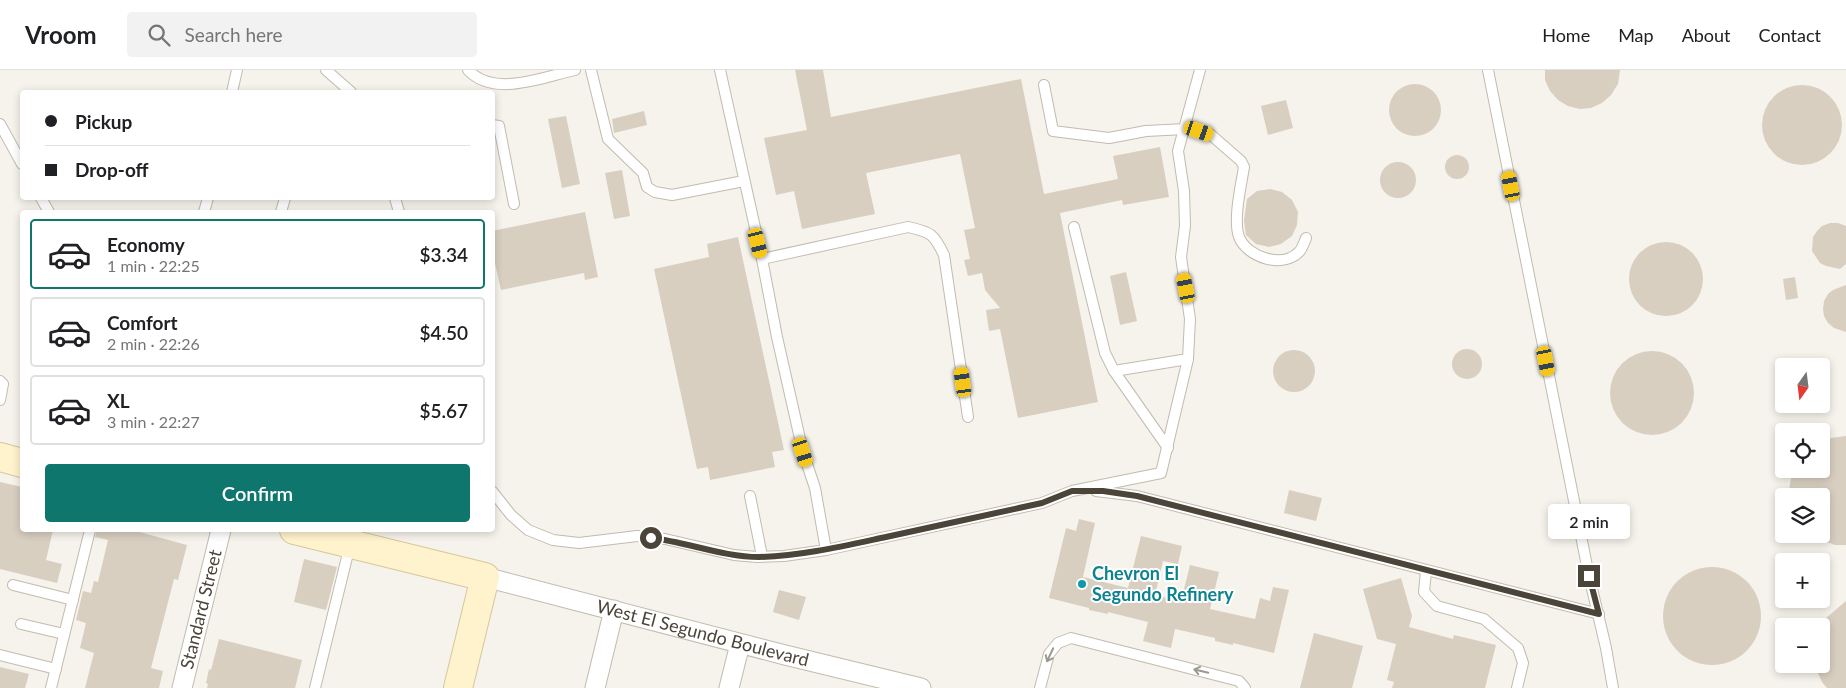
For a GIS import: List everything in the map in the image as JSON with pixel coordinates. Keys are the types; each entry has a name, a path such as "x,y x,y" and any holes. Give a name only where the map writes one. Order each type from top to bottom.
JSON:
{"main road":[{"path":"0,458 20,463"},
{"path":"302,532 485,577 458,688"}],"street":[{"name":"Standard Street","path":"182,688 221,532"},
{"name":"West El Segundo Boulevard","path":"485,577 740,644 921,688"},
{"path":"595,688 614,610"},
{"path":"729,688 740,644"}],"lane":[{"path":"232,90 237,70"},
{"path":"326,70 349,90"},
{"path":"468,70 473,75 494,84 512,84 575,70"},
{"path":"591,70 608,139 642,173 647,187 654,192 672,195 744,181"},
{"path":"720,70 803,452 815,488 826,550"},
{"path":"495,495 511,514 528,530 553,540 579,543 637,536 665,539 734,555 784,556 826,550 1042,503 1072,491 1161,473 1188,359 1190,319 1181,257 1185,226 1184,191 1178,151 1200,70"},
{"path":"1488,70 1613,688"},
{"path":"1044,85 1053,131 1109,138 1146,131 1185,129 1210,134 1241,161 1244,167 1237,219 1238,235 1244,246 1254,254 1277,260 1291,258 1300,251 1306,238"},
{"path":"0,124 20,160"},
{"path":"495,125 499,126 514,204"},
{"path":"1074,227 1104,354 1168,448"},
{"path":"762,259 908,228 927,231 936,239 944,255 968,417"},
{"path":"1114,371 1188,359"},
{"path":"0,381 3,384 0,400"},
{"path":"1072,491 1103,491 1137,496 1599,614"},
{"path":"750,496 762,556"},
{"path":"51,688 90,532"},
{"path":"314,688 350,544"},
{"path":"1426,570 1424,592 1437,606 1484,619 1518,648 1523,663 1517,688"},
{"path":"13,585 73,600"},
{"path":"21,624 64,634"},
{"path":"1040,688 1049,654 1058,643 1072,638 1239,681 1245,688"},
{"path":"0,655 56,669"}],"building":[{"path":"795,70 823,70 831,117 1021,79 1044,194 1118,179 1113,156 1160,147 1169,197 1123,205 1122,200 1060,213 1098,402 1018,418 1000,329 989,331 986,310 1000,308 985,290 982,273 968,276 964,260 970,259 964,230 975,228 960,154 866,173 875,214 802,229 794,191 776,195 764,138 807,130"},
{"path":"1545,70 1620,70 1618,84 1611,95 1602,103 1591,108 1580,109 1568,106 1558,100 1550,91 1545,80"},
{"path":"1415,84 1425,86 1433,92 1439,100 1441,110 1439,120 1433,128 1425,134 1415,136 1405,134 1397,128 1391,120 1389,110 1391,100 1397,92 1405,86"},
{"path":"1802,85 1817,88 1830,97 1839,110 1842,125 1839,140 1830,153 1817,162 1802,165 1787,162 1774,153 1765,140 1762,125 1765,110 1774,97 1787,88"},
{"path":"1286,100 1293,128 1268,135 1261,106"},
{"path":"644,111 647,125 614,133 612,119"},
{"path":"566,116 580,184 562,188 548,119"},
{"path":"1457,155 1465,159 1469,167 1465,175 1457,179 1449,175 1445,167 1449,159"},
{"path":"1398,162 1405,163 1411,167 1415,173 1415,187 1411,193 1405,197 1398,198 1391,197 1385,193 1381,187 1380,180 1381,173 1385,167 1391,163"},
{"path":"622,170 630,216 614,219 605,173"},
{"path":"1270,189 1282,192 1292,200 1298,212 1297,225 1292,236 1281,244 1269,247 1256,244 1246,235 1244,221 1247,199 1257,191"},
{"path":"585,212 598,277 585,280 584,273 501,290 495,263 495,230"},
{"path":"1830,223 1846,226 1846,264 1840,269 1820,263 1812,251 1813,237 1822,226"},
{"path":"738,237 784,450 772,452 775,467 710,480 708,467 697,469 654,269 709,257 707,244"},
{"path":"1659,242 1673,242 1687,248 1697,258 1703,272 1701,293 1687,310 1673,316 1659,316 1645,310 1635,300 1629,286 1629,272 1635,258 1645,248"},
{"path":"1126,272 1137,321 1120,325 1110,276"},
{"path":"1795,277 1798,298 1786,300 1783,279"},
{"path":"1846,285 1846,332 1834,328 1828,323 1823,309 1824,301 1828,294"},
{"path":"1467,349 1478,353 1482,364 1478,375 1467,379 1456,375 1452,364 1456,353"},
{"path":"1290,350 1298,350 1309,356 1315,371 1309,386 1298,392 1290,392 1279,386 1273,375 1273,367 1279,356"},
{"path":"1652,351 1668,354 1682,363 1691,377 1694,393 1691,409 1682,423 1668,432 1652,435 1636,432 1622,423 1613,409 1610,393 1613,377 1622,363 1636,354"},
{"path":"1846,436 1846,545 1829,543 1830,488 1789,488 1791,478 1830,478 1831,438"},
{"path":"0,482 20,487 20,532 53,532 46,560 62,564 57,583 0,569"},
{"path":"1289,490 1322,498 1316,521 1284,513"},
{"name":"Chevron El Segundo Refinery","path":"1079,519 1095,523 1083,577 1128,588 1141,536 1182,546 1178,564 1163,561 1155,595 1181,601 1190,565 1219,572 1210,609 1255,619 1260,598 1270,601 1273,587 1289,590 1274,653 1233,643 1233,645 1215,641 1215,638 1175,629 1171,648 1143,641 1148,622 1108,612 1108,614 1089,610 1089,608 1049,598 1066,528 1076,531"},
{"path":"96,532 139,532 187,545 178,580 174,579 151,668 163,671 159,688 85,688 94,653 80,648 86,623 76,620 83,591 91,593 94,581 98,582 108,540 95,537"},
{"path":"304,559 337,567 326,610 294,602"},
{"path":"1712,567 1731,570 1747,581 1758,597 1761,616 1758,635 1747,651 1731,662 1712,665 1693,662 1677,651 1666,635 1663,616 1666,597 1677,581 1693,570"},
{"path":"1401,578 1412,616 1409,627 1453,639 1454,635 1496,645 1485,688 1392,688 1394,682 1387,680 1396,644 1377,639 1363,589"},
{"path":"779,590 806,597 799,620 773,612"},
{"path":"1846,601 1846,688 1827,688 1818,673 1830,673 1830,618 1826,618"},
{"path":"1314,633 1363,646 1352,688 1300,688"},
{"path":"219,639 302,660 295,688 207,688 208,684 206,683 209,669 211,670"},
{"path":"0,667 29,674 25,688 0,688"}],"place":[{"name":"Chevron El Segundo Refinery","path":"1082,584"}],"route":[{"path":"651,538 700,546 734,555 757,557 784,556 826,550 1042,503 1072,491 1103,491 1137,496 1599,614 1589,576"}]}
